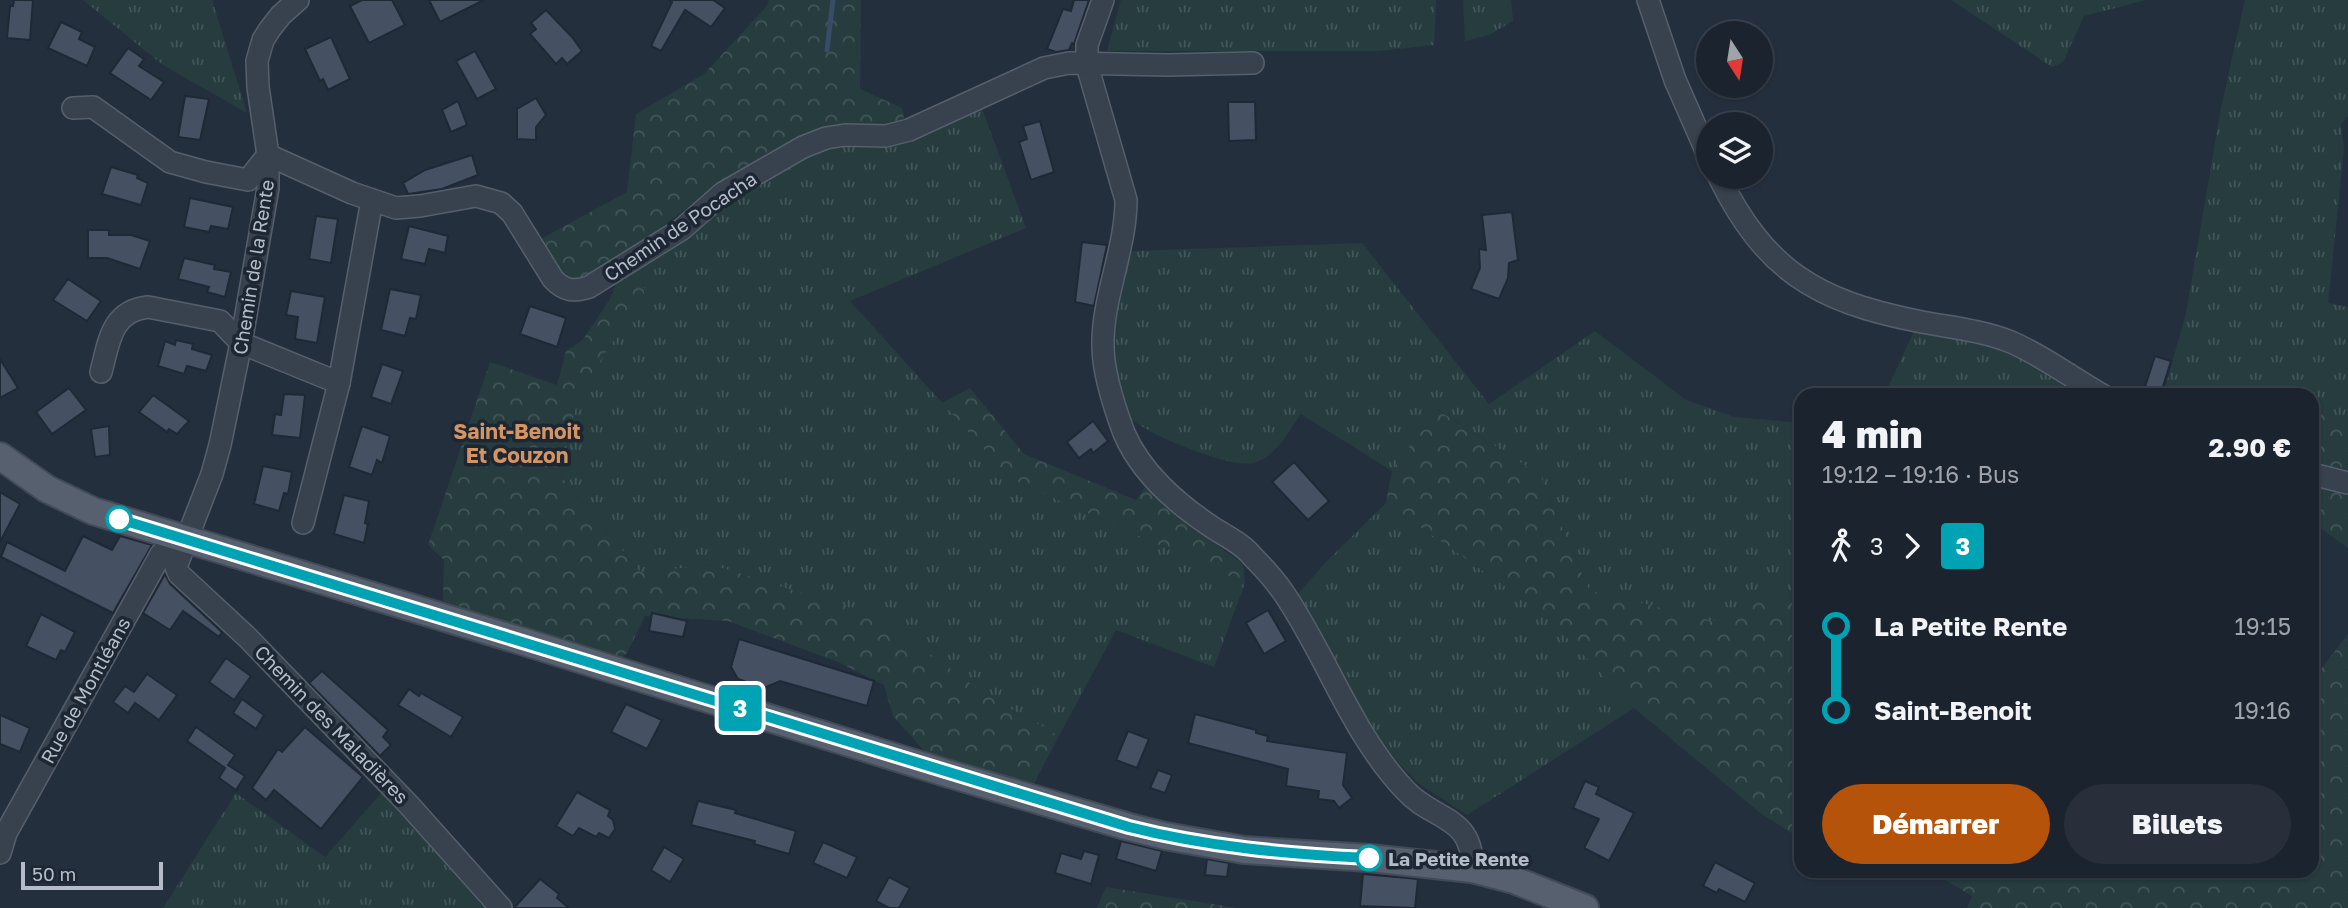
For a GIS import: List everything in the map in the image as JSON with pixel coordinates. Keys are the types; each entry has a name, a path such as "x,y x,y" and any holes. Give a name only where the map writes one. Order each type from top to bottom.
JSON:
{"main road":[{"path":"0,456 47,489 93,511 1024,796 1166,836 1244,850 1369,858 1472,869 1514,880 1585,908"}],"street":[{"name":"Chemin de la Rente","path":"186,541 212,474 220,445 268,188 268,155 257,61 263,40 270,29 298,0"},
{"path":"1103,0 1087,46 1087,65 1126,200 1126,223 1102,347 1125,436 1158,484 1205,523 1249,552 1282,592 1372,748 1405,791 1453,823 1468,838 1472,869"},
{"path":"1648,0 1675,80 1696,128"},
{"path":"1087,65 1253,63"},
{"name":"Chemin de Pocacha","path":"268,155 396,208 476,197 502,203 512,214 553,279 567,290 578,290 589,287 648,252 682,229 723,193 803,147 826,138 886,136 909,130 1044,68 1069,64 1087,65"},
{"path":"73,108 93,107 170,162 206,172 248,180 268,155"},
{"path":"1725,189 1732,205 1758,242 1783,267 1811,286 1835,298 1879,312 2010,342 2090,388"},
{"path":"303,523 339,383 372,200"},
{"path":"101,372 110,337 118,321 136,308 148,307 220,321 241,342 339,383"},
{"path":"2319,476 2348,483"},
{"name":"Rue de Montléans","path":"0,853 6,833 161,554 186,541"},
{"name":"Chemin des Maladières","path":"186,541 176,567 179,574 248,638 409,805 501,908"}],"green space":[{"path":"83,0 212,0 247,113 163,65"},
{"path":"769,0 861,0 860,89 902,108 905,124 713,188 607,269 570,282 559,275 537,241 627,192 636,114 704,74 767,6"},
{"path":"1121,0 1436,0 1434,45 1378,51 1107,51"},
{"path":"1463,0 1511,0 1513,21 1489,35 1465,41"},
{"path":"1951,0 2146,0 2084,16 2063,62 2052,67"},
{"path":"2245,0 2348,0 2348,116 2341,124 2344,149 2328,303 2348,307 2348,426 2319,410 2319,388 2165,388 2186,313 2221,108"},
{"path":"981,106 1026,228 850,301 1011,479 1245,583 1214,667 1116,630 1059,736 985,694 713,565 641,573 560,475 579,393 644,294 642,265 713,209 801,155"},
{"path":"1362,243 1489,404 1595,331 1686,400 1734,417 1794,422 1794,600 1759,593 1713,621 1589,590 1540,475 1437,409 1392,471 1301,414 1281,443 1261,460 1253,463 1206,455 1165,439 1134,421 1126,413 1114,369 1114,318 1132,251"},
{"path":"642,265 644,294 579,393 560,475 640,572 713,565 881,618 985,694 1059,736 1032,787 928,755 893,716 884,685 838,662 728,621 645,616 627,653 620,659 443,601 444,560 428,545 490,362 557,385 566,351 582,341 610,299 616,283"},
{"path":"1915,329 1989,344 2023,360 2067,388 1888,388"},
{"path":"970,388 1024,454 1136,500 1146,486 1188,524 1243,564 1245,583 1011,479 942,403"},
{"path":"1436,409 1540,475 1589,590 1713,621 1759,593 1794,600 1794,834 1759,812 1634,708 1545,614 1386,503 1392,471"},
{"path":"2319,410 2348,426 2348,548 2319,527"},
{"path":"1386,503 1545,614 1634,708 1467,815 1418,783 1375,738 1297,595 1325,563"},
{"path":"2348,634 2348,908 1967,908 1972,896 1942,878 2319,878 2319,672"},
{"path":"384,790 484,908 163,908 236,793 325,857"},
{"path":"1106,887 1237,908 1097,908"}],"building":[{"path":"14,0 33,0 30,40 7,38 10,6 13,6"},
{"path":"362,0 392,0 405,25 369,43 350,6"},
{"path":"429,0 484,0 440,22"},
{"path":"669,0 713,0 725,8 711,27 685,10 661,51 651,46 672,2"},
{"path":"1074,0 1089,0 1074,44 1072,43 1069,50 1056,52 1047,49 1063,9 1071,11"},
{"path":"546,10 582,51 567,64 562,58 556,64 530,34 536,29 531,23"},
{"path":"61,22 82,32 79,39 95,47 87,66 48,48"},
{"path":"331,37 350,79 328,90 323,79 320,81 305,49"},
{"path":"128,48 144,59 139,66 164,82 151,100 110,73"},
{"path":"475,51 496,89 477,99 456,61"},
{"path":"185,96 209,99 200,140 178,137"},
{"path":"536,98 546,115 536,127 536,140 517,139 517,109"},
{"path":"458,101 467,125 451,132 442,110"},
{"path":"1228,102 1255,102 1256,140 1229,141"},
{"path":"1040,121 1054,172 1031,180 1019,142 1027,139 1023,126"},
{"path":"472,155 478,175 442,189 408,194 403,183 425,170"},
{"path":"111,167 138,175 137,178 148,183 141,205 102,194"},
{"path":"190,198 233,207 228,229 211,226 209,232 184,227"},
{"path":"1512,212 1518,260 1509,263 1508,278 1499,299 1471,289 1480,268 1479,249 1486,250 1482,215"},
{"path":"316,216 338,219 331,263 309,259"},
{"path":"409,226 448,236 445,253 429,249 425,264 401,259"},
{"path":"88,230 109,230 109,235 131,235 150,241 140,269 107,258 88,258"},
{"path":"1082,242 1107,245 1094,306 1075,302"},
{"path":"184,258 215,265 214,269 231,272 225,297 207,292 209,287 178,279"},
{"path":"68,279 101,301 87,321 53,300"},
{"path":"390,289 421,295 416,319 410,318 405,336 381,330"},
{"path":"291,291 325,297 317,343 295,339 298,317 286,315"},
{"path":"530,306 566,318 557,347 520,334"},
{"path":"176,340 193,344 192,349 212,355 206,371 187,366 184,374 158,366 165,341 175,345"},
{"path":"2155,356 2171,361 2163,388 2145,388"},
{"path":"0,359 18,388 0,398"},
{"path":"382,364 403,371 391,404 371,397"},
{"path":"69,388 86,410 52,434 36,412"},
{"path":"284,394 305,395 300,438 272,435 275,414 281,415"},
{"path":"153,395 189,421 177,434 169,429 167,432 139,412"},
{"path":"1093,421 1108,441 1093,453 1091,449 1079,458 1067,442"},
{"path":"109,426 110,455 95,457 91,429"},
{"path":"362,426 390,436 382,463 377,460 372,475 349,467"},
{"path":"1294,462 1329,501 1308,520 1272,482"},
{"path":"263,466 292,472 288,494 284,493 279,511 254,504"},
{"path":"0,492 20,504 0,542"},
{"path":"344,495 369,501 364,543 334,534"},
{"path":"83,536 112,550 120,536 152,545 113,613 1,557 7,542 65,571"},
{"path":"165,574 170,584 222,632 219,637 183,611 170,630 143,613"},
{"path":"1268,610 1286,641 1264,654 1246,623"},
{"path":"652,613 687,621 683,637 649,631"},
{"path":"41,614 75,632 65,652 61,650 56,660 26,646"},
{"path":"739,639 874,681 867,706 780,681 764,688 738,679 731,667"},
{"path":"226,658 251,676 234,700 209,682"},
{"path":"322,671 388,730 383,737 391,745 380,756 309,683"},
{"path":"147,674 177,695 159,720 135,703 128,713 113,702 125,686 134,692"},
{"path":"409,689 463,717 451,737 398,705"},
{"path":"242,699 264,715 256,729 233,713"},
{"path":"626,704 662,720 647,749 611,732"},
{"path":"1195,714 1256,730 1256,733 1268,736 1267,741 1347,753 1343,785 1352,798 1339,808 1334,801 1318,799 1319,791 1286,786 1288,769 1188,743"},
{"path":"0,715 30,728 20,752 0,744"},
{"path":"196,727 235,755 228,765 245,776 236,790 219,778 225,768 187,741"},
{"path":"305,727 363,777 321,829 274,790 266,800 252,788 278,749 282,752"},
{"path":"1128,731 1149,739 1137,768 1116,760"},
{"path":"1158,770 1172,775 1165,793 1150,788"},
{"path":"1585,781 1599,787 1596,794 1634,813 1609,861 1584,848 1599,819 1573,808"},
{"path":"577,792 610,810 608,816 613,820 615,829 609,838 599,833 596,837 579,828 573,836 556,826"},
{"path":"698,801 736,810 735,813 796,831 789,854 754,844 755,841 691,825"},
{"path":"1121,841 1162,851 1156,871 1116,859"},
{"path":"823,842 857,857 847,878 813,863"},
{"path":"664,847 684,859 670,882 651,870"},
{"path":"1084,851 1099,855 1091,884 1055,873 1061,853 1081,859"},
{"path":"1207,859 1229,863 1227,877 1205,875"},
{"path":"1715,862 1755,883 1745,902 1719,889 1717,893 1703,886"},
{"path":"1363,874 1418,879 1415,908 1360,906"},
{"path":"889,877 910,888 899,908 889,908 876,901"},
{"path":"540,879 559,894 557,898 569,908 514,908"}],"waterway":[{"path":"827,50 833,0"}],"bus line":[{"name":"3","path":"119,519 1129,827 1244,850 1369,858"}],"place":[{"name":"La Petite Rente","path":"1369,858"}],"district":[{"name":"Saint-Benoit Et Couzon","path":"517,443"}]}
